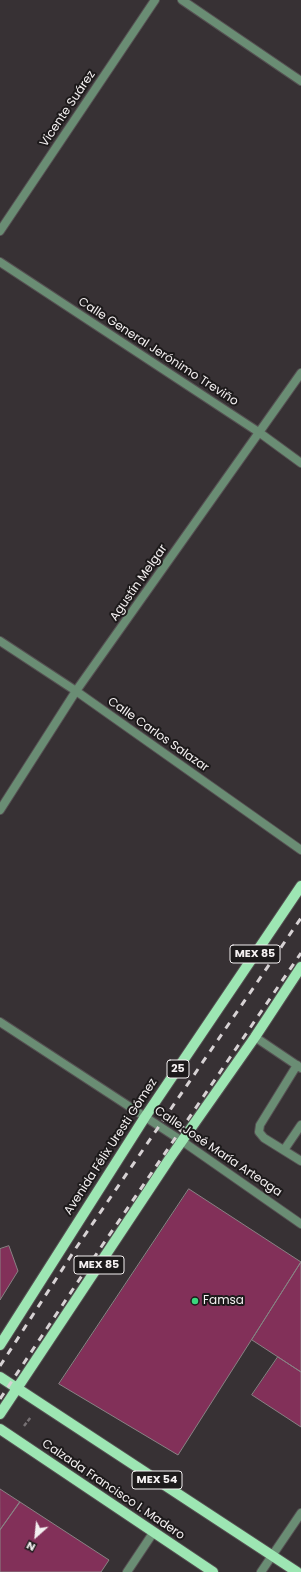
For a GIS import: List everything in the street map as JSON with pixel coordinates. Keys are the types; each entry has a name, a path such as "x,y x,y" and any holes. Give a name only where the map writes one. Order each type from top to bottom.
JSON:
{"main road":[{"name":"Avenida Félix Uresti Gómez","path":"0,1345 145,1117 301,886"},
{"name":"MEX 85","path":"17,1389 182,1142 256,1037 301,967"},
{"name":"MEX 54","path":"0,1378 297,1572"},
{"path":"0,1414 17,1389"},
{"name":"Calzada Francisco I. Madero","path":"0,1429 212,1572"}],"street":[{"name":"Vicente Suárez","path":"0,231 155,0"},
{"path":"182,0 301,81"},
{"name":"Calle General Jerónimo Treviño","path":"0,262 260,433 301,463"},
{"name":"Agustín Melgar","path":"0,810 76,692 301,373"},
{"name":"Calle Carlos Salazar","path":"0,641 76,692 301,850"},
{"name":"Calle José María Arteaga","path":"0,1022 145,1117 301,1224"},
{"path":"256,1037 299,1067 260,1125 259,1132 264,1138 301,1161"},
{"path":"284,1150 301,1125"},
{"path":"261,1572 301,1513"},
{"path":"127,1572 153,1533"}],"path":[{"path":"15,1439 40,1404"}],"building":[{"name":"Famsa","path":"189,1189 301,1262 178,1455 59,1384"},
{"path":"9,1246 18,1271 0,1300 0,1249"},
{"path":"301,1262 301,1372 252,1340"},
{"path":"278,1357 301,1372 301,1427 252,1395"},
{"path":"0,1489 20,1502 0,1530"},
{"path":"20,1502 109,1560 101,1572 0,1572 0,1530"}],"railway":[{"path":"0,1366 76,1248 301,918"},
{"path":"0,1399 93,1259 301,953"}],"place":[{"name":"Famsa","path":"195,1301"}]}
